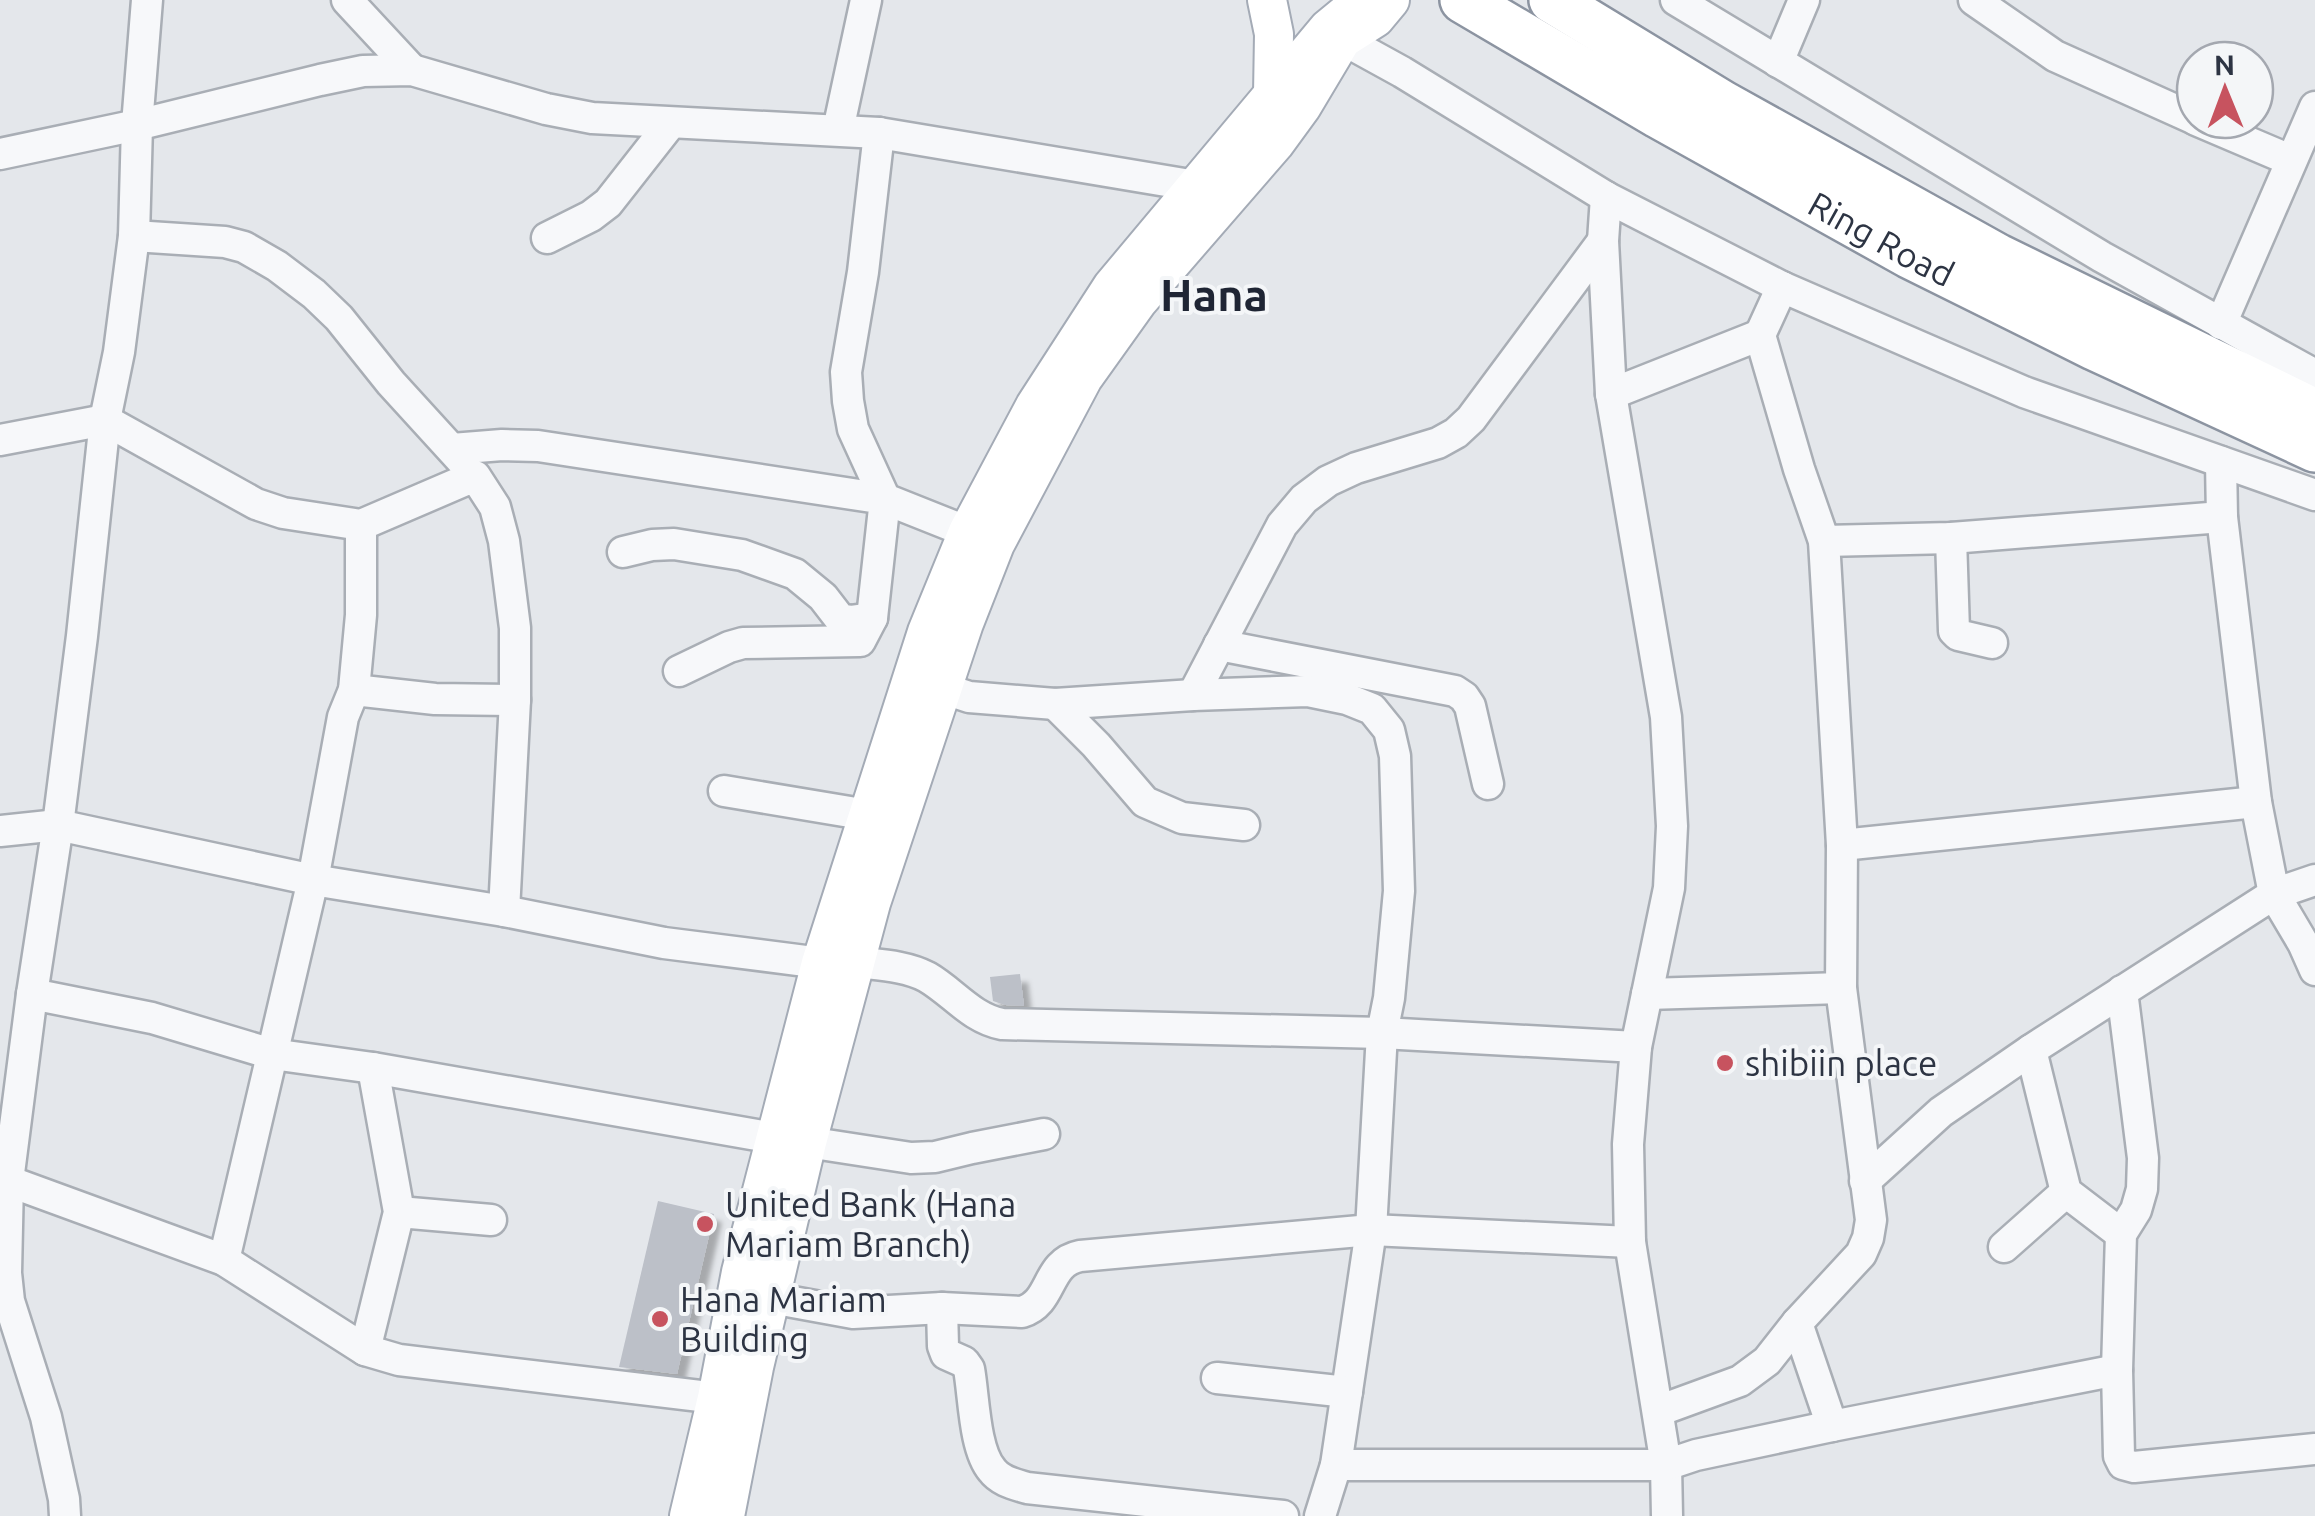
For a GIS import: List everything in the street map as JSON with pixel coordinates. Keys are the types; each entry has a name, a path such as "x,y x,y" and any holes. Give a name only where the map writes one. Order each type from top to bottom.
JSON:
{"highway":[{"name":"Ring Road","path":"1463,0 1909,256 2315,449"},
{"name":"Ring Road","path":"1552,0 1723,104 1998,257 2315,412"}],"main road":[{"path":"1267,0 1274,34 1273,94"},
{"path":"1288,0 1359,15"},
{"path":"838,962 872,904 927,632 968,532 1035,406 1112,287 1273,94 1359,15"},
{"path":"689,1516 740,1272 791,1140 838,962 868,815 942,688 995,544 1082,378 1138,301 1302,106 1359,15"},
{"path":"725,1516 770,1298 791,1140"}],"street":[{"path":"65,1516 46,1418 9,1301 7,1133 58,825 105,420 119,352 134,236 137,126 147,0"},
{"path":"347,0 412,70"},
{"path":"838,130 866,0"},
{"path":"1676,0 2102,257 2315,376"},
{"path":"1778,62 1804,0"},
{"path":"1974,0 2054,56 2175,111"},
{"path":"1359,15 1402,72 1606,197 1782,287 2024,392 2315,496"},
{"path":"0,154 137,126 320,80 363,72 412,70 592,118 878,132 1196,186"},
{"path":"2221,324 2315,108"},
{"path":"547,238 608,202 670,124"},
{"path":"679,671 743,643 860,641 872,618 886,500 853,429 846,372 863,272 878,132"},
{"path":"2243,140 2290,160"},
{"path":"1606,197 1603,241 1611,394 1666,716 1672,826 1669,888 1636,1047 1628,1144 1630,1242 1666,1465 1667,1516"},
{"path":"134,236 225,242 244,247 278,266 339,318 475,476 495,507 504,542 515,628 504,911"},
{"path":"1193,694 1282,525 1304,498 1356,468 1456,433 1471,419 1603,241"},
{"path":"1658,1410 1740,1381 1767,1361 1861,1254 1871,1220 1841,988 1842,845 1824,541 1760,334 1782,287"},
{"path":"1611,394 1760,334"},
{"path":"0,440 105,420 256,504 283,513 361,525 475,476"},
{"path":"495,507 502,445"},
{"path":"452,449 538,446 886,500 968,532"},
{"path":"2221,462 2222,518 2256,802 2274,894 2315,970"},
{"path":"1824,541 1951,538 2222,518"},
{"path":"224,1260 313,880 343,717 354,690 362,615 361,525"},
{"path":"1951,538 1954,632 1992,643"},
{"path":"623,552 674,544 742,554 795,574 840,619 872,618"},
{"path":"1219,645 1456,691 1470,706 1488,784"},
{"path":"942,688 969,697 1055,704 1193,694 1308,692 1347,699 1372,710 1389,730 1396,756 1398,891 1389,998 1382,1033 1371,1230 1336,1465 1320,1516"},
{"path":"354,690 515,700"},
{"path":"1055,704 1145,802 1182,818 1244,825"},
{"path":"724,790 868,815"},
{"path":"1842,845 2256,802"},
{"path":"0,830 58,825 313,880 504,911 664,943 905,968 927,978 987,1021 1002,1024 1382,1033 1636,1047"},
{"path":"1865,1181 1941,1112 2031,1050 2274,894 2315,880"},
{"path":"1647,994 1841,988"},
{"path":"2122,991 2142,1158 2142,1189 2136,1210 2121,1234 2119,1456 2123,1464 2134,1467 2315,1449"},
{"path":"32,994 152,1018 272,1054 911,1158 935,1158 1044,1134"},
{"path":"2031,1050 2066,1192 2121,1234"},
{"path":"366,1350 399,1212 373,1068"},
{"path":"8,1181 224,1260 366,1350 399,1360 716,1398"},
{"path":"2004,1248 2066,1192"},
{"path":"399,1212 491,1220"},
{"path":"770,1298 853,1314 942,1308 1022,1312 1033,1309 1059,1266 1068,1258 1080,1256 1371,1230 1630,1242"},
{"path":"942,1308 943,1346 946,1354 964,1362 969,1369 981,1446 990,1469 1005,1481 1027,1488 1283,1516"},
{"path":"1797,1323 1832,1426"},
{"path":"1336,1465 1666,1465 1832,1426 2118,1370"},
{"path":"1216,1378 1346,1392"}],"building":[{"path":"1020,974 1024,1006 993,1001 990,977"},
{"name":"Hana Mariam Building","path":"658,1201 714,1214 677,1374 619,1367"}],"place":[{"name":"shibiin place","path":"1725,1063"},
{"name":"United Bank (Hana Mariam Branch)","path":"705,1224"},
{"name":"Hana Mariam Building","path":"660,1319"}],"district":[{"name":"Hana","path":"1214,294"}]}
